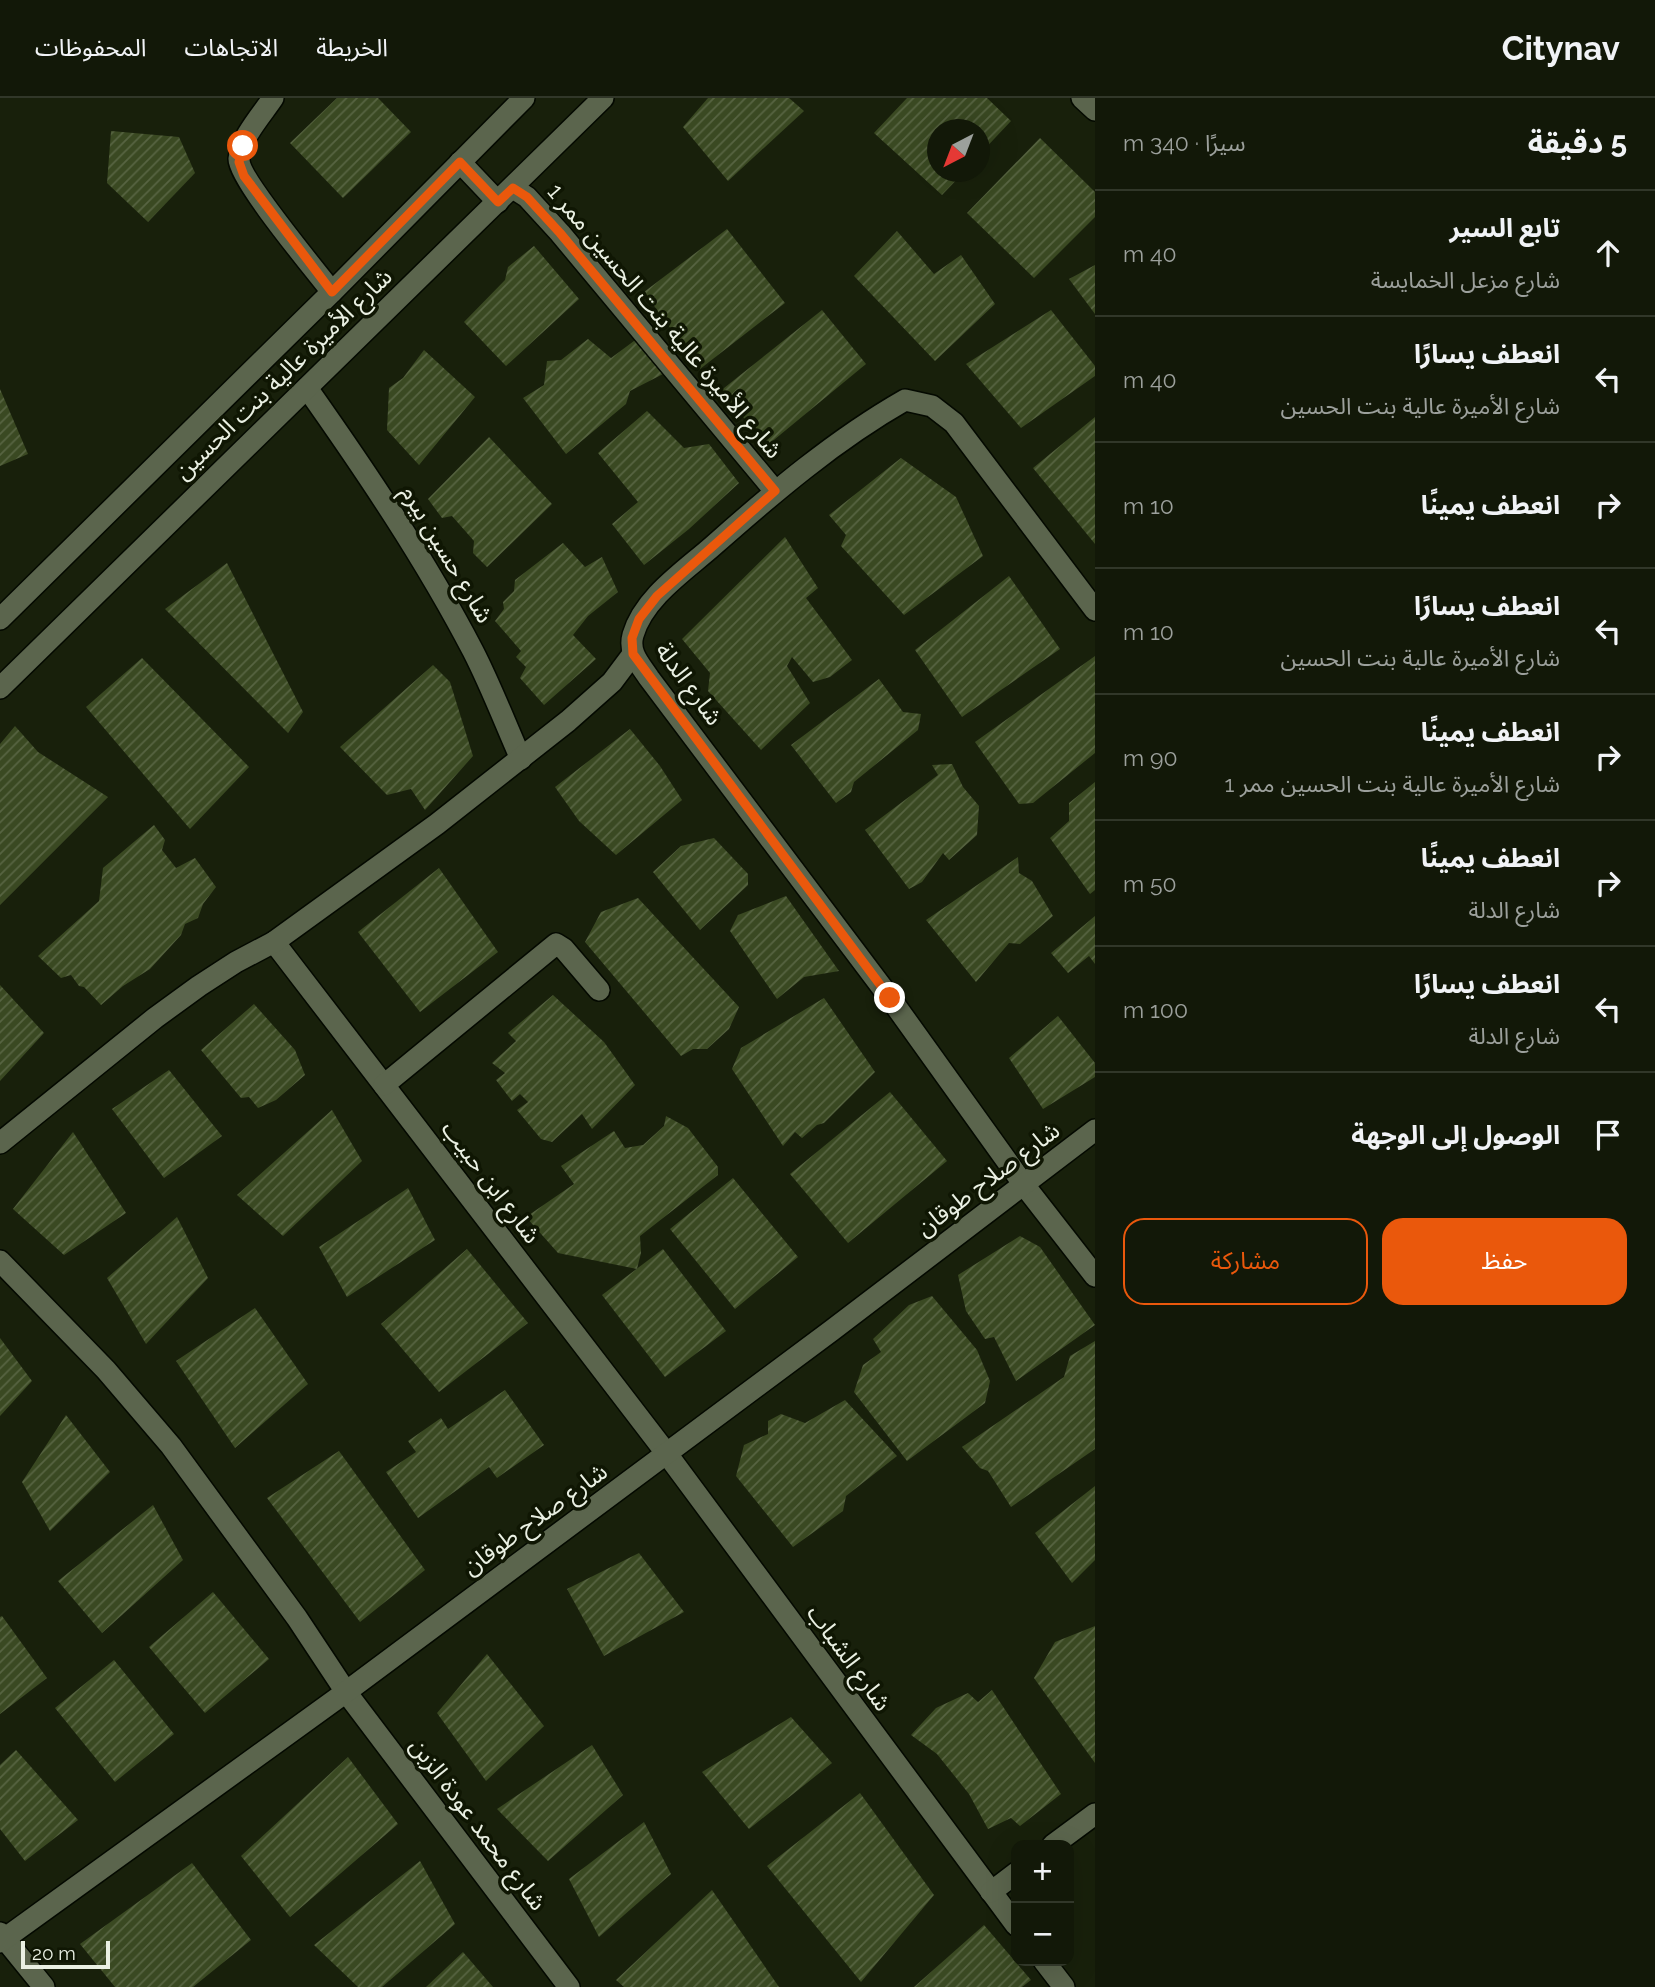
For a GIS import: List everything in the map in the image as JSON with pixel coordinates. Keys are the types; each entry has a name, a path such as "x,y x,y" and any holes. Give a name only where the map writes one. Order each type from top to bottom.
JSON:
{"street":[{"path":"273,98 243,146 239,162 244,176 262,202 332,292"},
{"name":"شارع الأميرة عالية بنت الحسين","path":"0,619 332,292 524,98"},
{"name":"شارع الأميرة عالية بنت الحسين","path":"0,688 603,98"},
{"path":"1082,98 1095,110"},
{"name":"شارع الأميرة عالية بنت الحسين ممر 1","path":"460,162 505,195 527,197 775,491"},
{"name":"شارع حسين بيرم","path":"306,388 379,491 446,601 475,654 521,759"},
{"name":"شارع الدلة","path":"1024,1185 890,998 633,654 632,638 639,619 657,596 775,491 872,419 905,400 932,406 954,422 1095,610"},
{"path":"0,1143 188,994 236,962 274,942 437,824 521,759 612,682 633,654"},
{"name":"شارع ابن حبيب","path":"274,942 667,1454"},
{"path":"384,1085 556,944 564,949 599,990"},
{"name":"شارع صلاح طوقان","path":"1,1938 346,1692 667,1454 1095,1130"},
{"path":"1024,1185 1095,1276"},
{"path":"0,1261 106,1370 171,1446 275,1587 346,1692"},
{"name":"شارع الشباب","path":"667,1454 1011,1919"},
{"name":"شارع محمد عودة الزبن","path":"346,1692 569,1987"},
{"path":"1061,1840 1095,1814"},
{"path":"990,1892 1011,1877"},
{"path":"1,1938 44,1987"},
{"path":"1048,1966 1064,1987"}],"building":[{"path":"337,98 378,98 411,132 343,198 290,143"},
{"path":"708,98 789,98 804,111 728,181 683,127"},
{"path":"907,98 987,98 1011,121 990,143 990,119 927,119 927,181 874,133"},
{"path":"111,131 179,137 195,173 148,222 107,183"},
{"path":"1040,138 1095,192 1095,217 1034,278 967,213"},
{"path":"928,182 954,182 942,195"},
{"path":"727,229 785,303 700,369 644,292"},
{"path":"897,231 934,274 961,255 995,304 935,361 854,276"},
{"path":"534,246 579,299 506,366 464,322 505,280 508,267"},
{"path":"1095,265 1095,314 1069,279"},
{"path":"822,310 866,364 769,444 719,392"},
{"path":"1051,310 1095,366 1095,376 1021,428 966,364"},
{"path":"638,338 665,373 630,391 626,404 566,454 523,398 544,385 547,361 561,360 588,339 611,358"},
{"path":"424,350 475,397 419,465 387,430 389,388 403,378"},
{"path":"0,389 28,454 0,466"},
{"path":"647,411 684,448 709,444 739,483 689,529 644,565 612,524 638,502 598,453"},
{"path":"1095,417 1095,544 1033,468"},
{"path":"489,437 552,504 487,567 473,553 474,541 452,516 442,518 428,499"},
{"path":"901,458 956,497 983,556 904,615 841,546 846,535 829,515"},
{"path":"785,537 818,588 806,598 852,660 830,677 813,682 792,657 787,666 810,703 761,750 708,691 710,673 682,639"},
{"path":"563,543 585,567 602,557 618,592 588,616 573,635 596,659 544,705 520,678 526,667 516,657 521,651 495,621 504,609 503,602 514,591 515,580"},
{"path":"227,563 303,712 288,733 165,609"},
{"path":"1009,576 1060,649 962,717 915,650"},
{"path":"1095,656 1095,753 1033,803 1019,804 975,742"},
{"path":"142,658 249,767 190,829 86,707"},
{"path":"433,665 450,682 473,756 425,810 411,789 387,795 340,747"},
{"path":"879,679 903,712 921,714 918,730 854,782 851,792 836,803 791,745"},
{"path":"15,726 38,752 108,797 0,905 0,744"},
{"path":"630,729 660,766 682,800 616,855 579,821 555,787"},
{"path":"952,764 963,787 979,806 977,835 949,860 943,853 922,882 909,889 865,830 938,775 932,765"},
{"path":"1095,782 1095,890 1090,894 1050,838 1069,821 1069,803"},
{"path":"154,825 165,840 162,850 176,868 195,858 216,887 203,904 198,918 185,924 181,935 150,969 123,986 101,1005 84,987 79,986 71,975 61,978 38,956 99,901 103,868"},
{"path":"714,838 748,874 748,885 700,930 653,872 681,846"},
{"path":"1018,857 1019,873 1032,881 1053,916 1020,944 1009,943 976,982 926,920"},
{"path":"439,868 498,952 420,1012 358,932"},
{"path":"786,896 839,971 804,977 777,999 730,931 738,915"},
{"path":"638,898 739,1007 729,1029 707,1049 693,1049 681,1056 585,942 601,912"},
{"path":"1095,916 1095,964 1089,956 1068,973 1051,953"},
{"path":"0,985 44,1033 0,1081"},
{"path":"553,995 604,1042 635,1085 592,1129 582,1114 552,1142 541,1139 517,1110 528,1102 520,1094 512,1101 496,1080 505,1073 492,1063 516,1041 508,1033"},
{"path":"824,998 875,1072 824,1123 817,1125 802,1138 795,1132 783,1146 732,1069 741,1048"},
{"path":"254,1004 295,1050 305,1075 276,1100 258,1108 249,1097 241,1098 201,1050"},
{"path":"1058,1016 1095,1063 1095,1077 1043,1109 1009,1058"},
{"path":"169,1070 222,1136 164,1178 112,1109"},
{"path":"890,1092 947,1161 848,1243 790,1174"},
{"path":"332,1110 362,1161 283,1236 237,1195"},
{"path":"666,1116 688,1128 718,1167 718,1175 640,1236 641,1253 637,1269 558,1253 526,1217 574,1184 561,1166 614,1131 625,1148 643,1145 664,1126"},
{"path":"73,1132 126,1213 64,1255 13,1209"},
{"path":"733,1178 798,1257 735,1309 670,1229"},
{"path":"408,1188 435,1240 347,1297 319,1247"},
{"path":"177,1217 208,1278 146,1344 107,1278"},
{"path":"1020,1236 1040,1247 1095,1325 1016,1381 994,1337 985,1339 966,1311 958,1275"},
{"path":"467,1249 528,1323 439,1392 381,1324"},
{"path":"663,1249 726,1331 665,1377 602,1295"},
{"path":"932,1296 977,1350 990,1381 985,1403 907,1461 854,1392 863,1365 881,1352 873,1339 909,1305"},
{"path":"255,1308 308,1384 235,1448 176,1361"},
{"path":"0,1338 32,1381 0,1416"},
{"path":"1095,1341 1095,1449 1011,1507 988,1471 980,1468 962,1447 1064,1377 1070,1356"},
{"path":"505,1390 544,1445 497,1478 489,1467 418,1518 386,1472 416,1452 408,1441 441,1418 448,1429"},
{"path":"845,1400 897,1456 846,1496 843,1511 793,1547 736,1476 744,1445 768,1434 768,1421 781,1414 805,1423"},
{"path":"66,1415 110,1472 50,1531 22,1482"},
{"path":"339,1451 425,1570 360,1622 267,1498"},
{"path":"1095,1486 1095,1560 1072,1583 1035,1533"},
{"path":"153,1505 183,1560 102,1633 58,1581"},
{"path":"639,1553 684,1612 604,1656 567,1589"},
{"path":"213,1592 269,1659 205,1713 149,1647"},
{"path":"2,1616 47,1678 0,1714 0,1617"},
{"path":"1095,1626 1095,1763 1034,1678 1055,1642"},
{"path":"487,1654 544,1726 486,1781 437,1713"},
{"path":"114,1660 174,1734 115,1782 55,1708"},
{"path":"992,1690 1061,1794 1020,1826 1011,1818 988,1829 969,1794 937,1754 911,1735 936,1708 968,1693 978,1702"},
{"path":"791,1717 832,1763 749,1829 702,1772"},
{"path":"592,1745 623,1795 548,1861 497,1809"},
{"path":"16,1750 78,1820 25,1861 0,1829 0,1765"},
{"path":"348,1757 398,1824 290,1917 241,1856"},
{"path":"860,1793 934,1895 861,1982 767,1866"},
{"path":"644,1822 671,1874 599,1937 569,1879"},
{"path":"420,1861 455,1924 382,1987 358,1987 314,1945"},
{"path":"192,1863 251,1940 193,1987 115,1987 80,1944"},
{"path":"712,1890 779,1987 624,1987 616,1980"},
{"path":"984,1925 1011,1957 1011,1966 1019,1966 1031,1980 1022,1987 914,1987"},
{"path":"463,1952 493,1987 426,1987"}],"route":[{"path":"243,146 239,162 244,176 332,292 460,162 498,202 513,188 527,197 631,317 775,491 657,596 639,619 632,638 633,654 890,998"}]}
